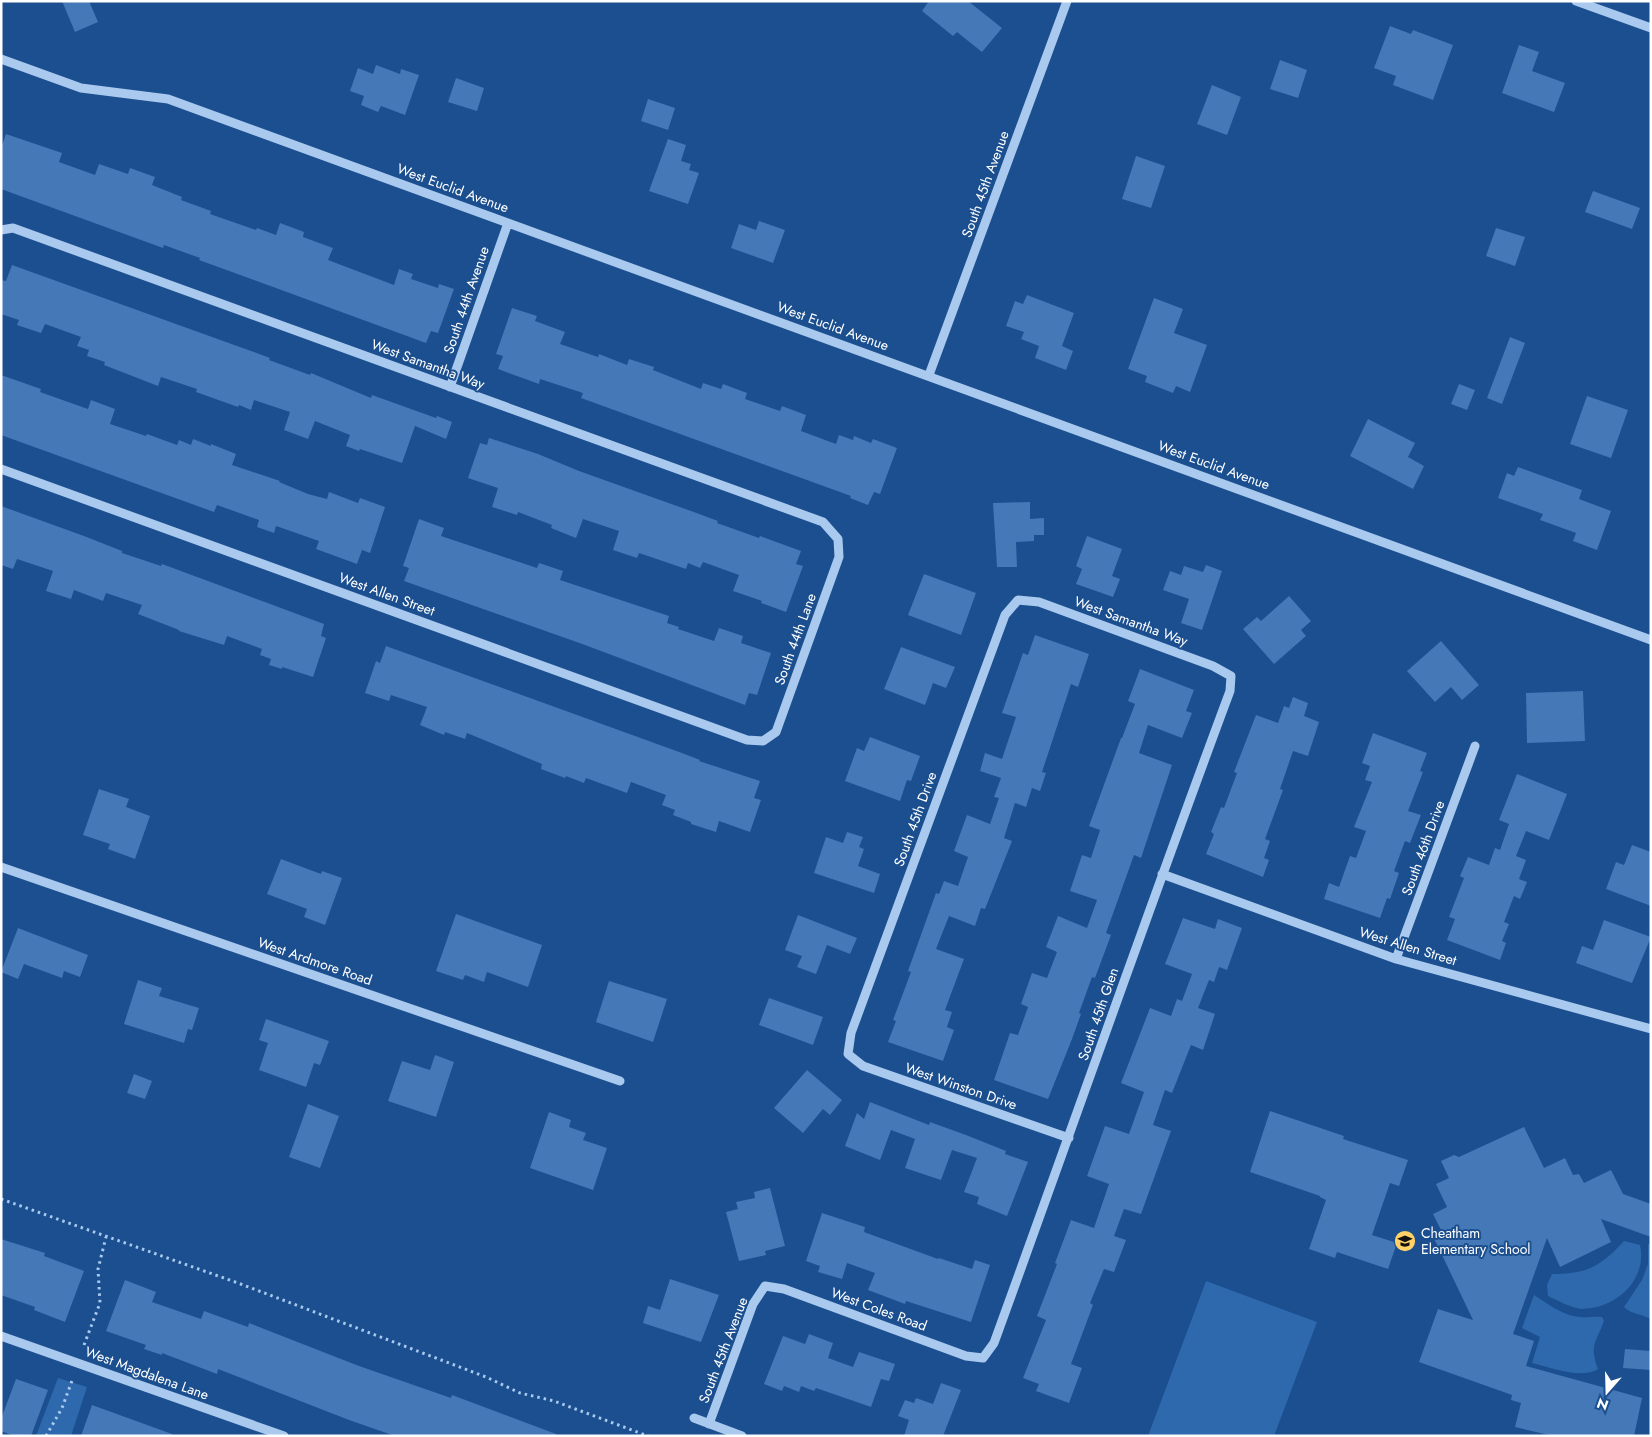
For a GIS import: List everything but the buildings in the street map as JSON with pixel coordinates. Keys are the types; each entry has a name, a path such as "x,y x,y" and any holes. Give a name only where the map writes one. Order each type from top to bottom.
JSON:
{"street":[{"name":"South 45th Avenue","path":"929,375 1066,1"},
{"path":"1576,1 1651,28"},
{"name":"West Euclid Avenue","path":"1,59 81,88 168,99 929,375 1651,640"},
{"name":"South 44th Avenue","path":"450,387 508,223"},
{"name":"West Samantha Way","path":"1,230 13,228 823,522 838,539"},
{"name":"West Allen Street","path":"1,469 747,740 764,741"},
{"name":"South 44th Lane","path":"764,741 776,732 839,557 838,539"},
{"name":"West Samantha Way","path":"1018,600 1039,602 1214,666 1231,676"},
{"name":"South 45th Drive","path":"848,1054 851,1033 1004,614 1018,600"},
{"name":"South 45th Glen","path":"983,1358 994,1343 1069,1138 1162,874 1230,691 1231,676"},
{"name":"South 46th Drive","path":"1396,959 1474,746"},
{"name":"West Ardmore Road","path":"1,867 620,1081"},
{"name":"West Allen Street","path":"1162,874 1396,959 1651,1029"},
{"name":"West Winston Drive","path":"848,1054 863,1066 1069,1138"},
{"name":"South 45th Avenue","path":"709,1424 753,1304 765,1286"},
{"name":"West Coles Road","path":"765,1286 784,1288 966,1356 983,1358"},
{"name":"West Magdalena Lane","path":"1,1336 284,1436"},
{"path":"694,1418 742,1436"}],"path":[{"path":"1,1199 238,1284 468,1370 520,1393 554,1401 648,1436"},
{"path":"84,1345 100,1302 98,1268 106,1237"},
{"path":"46,1436 62,1408 73,1378"}],"shaded area":[{"path":"1624,1241 1640,1245 1641,1256 1640,1267 1636,1277 1622,1294 1603,1305 1581,1309 1548,1296 1547,1285 1552,1274 1575,1273 1592,1267 1608,1257"},
{"path":"1648,1244 1651,1245 1651,1319 1624,1307 1642,1280 1648,1264"},
{"path":"1206,1281 1317,1322 1274,1436 1148,1436"},
{"path":"1534,1295 1556,1309 1574,1316 1602,1317 1604,1321 1594,1349 1598,1369 1591,1372 1575,1373 1532,1363 1540,1337 1522,1328"},
{"path":"58,1378 87,1387 71,1436 36,1436"}],"place":[{"name":"Cheatham Elementary School","path":"1405,1241"}]}
